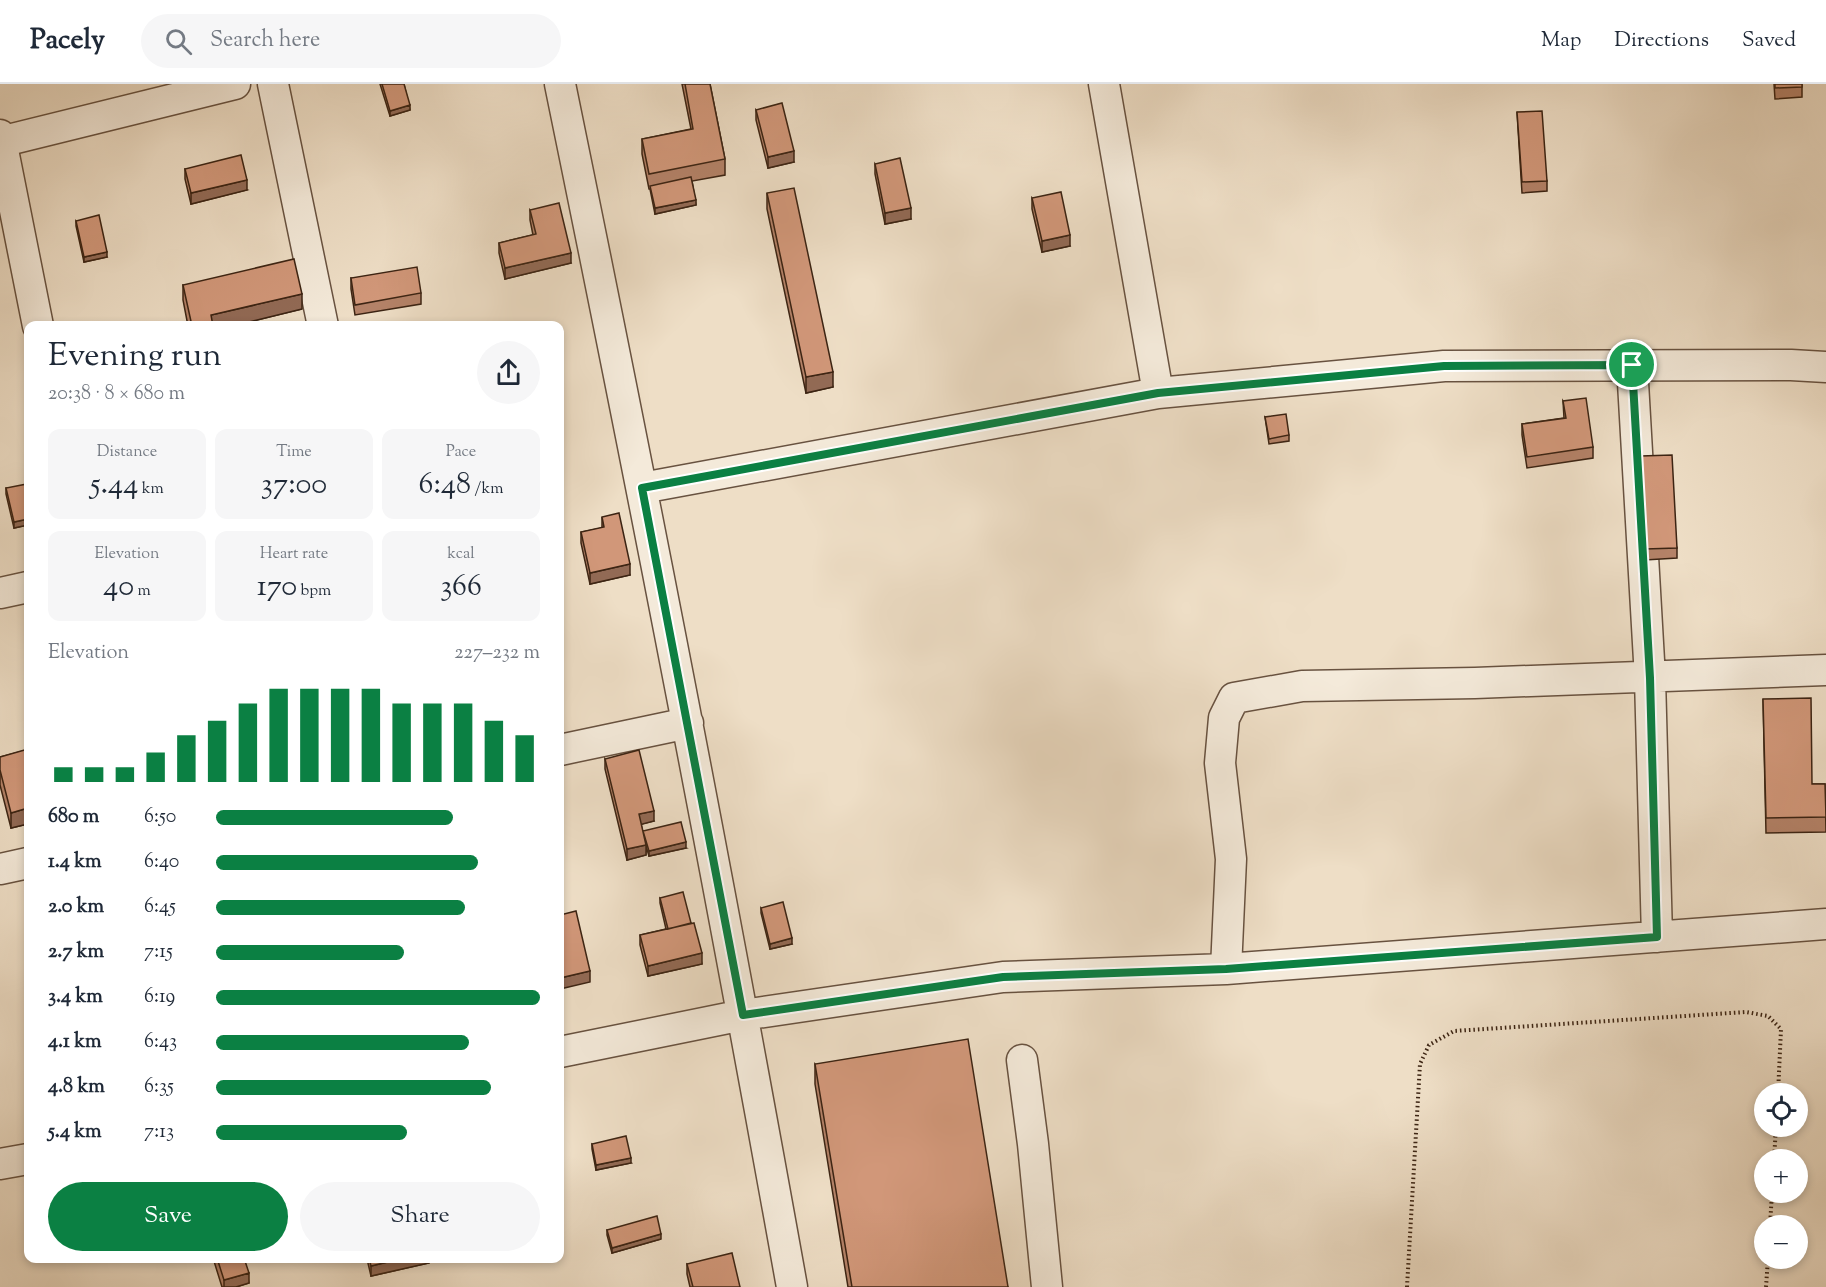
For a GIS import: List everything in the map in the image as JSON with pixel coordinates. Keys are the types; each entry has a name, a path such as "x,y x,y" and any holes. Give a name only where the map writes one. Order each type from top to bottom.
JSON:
{"street":[{"path":"37,321 0,140 235,84"},
{"path":"273,84 322,321"},
{"path":"560,84 688,723 792,1287"},
{"path":"1104,84 1158,393"},
{"path":"642,488 1158,393 1444,366 1791,364 1826,367"},
{"path":"1632,365 1650,678 1657,937"},
{"path":"0,594 24,588"},
{"path":"1226,969 1231,859 1220,763 1224,718 1234,698 1302,686 1464,684 1826,670"},
{"path":"564,749 688,723"},
{"path":"0,869 24,864"},
{"path":"564,1051 743,1015 1003,977 1226,969 1826,924"},
{"path":"1022,1060 1047,1287"},
{"path":"0,1164 24,1160"}],"path":[{"path":"1407,1287 1420,1064 1430,1045 1454,1031 1746,1012 1768,1016 1781,1029 1779,1083"},
{"path":"1766,1287 1767,1269"}],"building":[{"path":"382,84 404,84 410,105 390,111"},
{"path":"685,84 710,84 725,159 649,174 642,139 693,129"},
{"path":"1775,84 1802,84 1802,87 1775,88"},
{"path":"782,103 794,151 768,157 756,110"},
{"path":"1542,111 1547,181 1522,182 1517,112"},
{"path":"241,155 247,180 191,193 185,169"},
{"path":"900,158 911,208 885,213 875,164"},
{"path":"691,177 696,200 655,208 650,186"},
{"path":"794,188 833,372 806,377 767,193"},
{"path":"1061,192 1070,235 1042,241 1032,198"},
{"path":"559,203 571,253 505,268 499,243 536,234 530,210"},
{"path":"99,215 107,252 84,257 76,221"},
{"path":"294,259 302,294 211,315 212,321 191,321 183,285"},
{"path":"417,267 421,293 355,305 351,278"},
{"path":"1586,398 1593,447 1527,457 1522,424 1566,418 1563,401"},
{"path":"1286,414 1289,435 1269,439 1265,417"},
{"path":"1672,455 1677,548 1645,549 1641,456"},
{"path":"24,485 24,520 14,522 6,488"},
{"path":"619,513 630,564 590,573 581,532 604,527 602,517"},
{"path":"1811,698 1812,784 1825,784 1826,817 1766,818 1763,699"},
{"path":"24,750 24,809 11,813 0,770 0,757"},
{"path":"639,750 654,811 639,814 646,845 627,849 605,759"},
{"path":"681,822 686,842 649,851 643,831"},
{"path":"683,892 691,923 668,929 660,898"},
{"path":"783,902 792,938 770,944 761,908"},
{"path":"576,911 590,971 564,977 564,914"},
{"path":"694,923 702,953 648,966 640,935"},
{"path":"968,1039 1008,1287 852,1287 815,1064"},
{"path":"626,1136 631,1158 596,1165 592,1144"},
{"path":"657,1216 661,1234 612,1248 607,1230"},
{"path":"732,1253 740,1287 693,1287 687,1264"},
{"path":"219,1263 246,1263 249,1273 224,1280"}],"route":[{"path":"1632,365 1650,678 1657,937 1226,969 1003,977 743,1015 642,488 1158,393 1444,366 1632,365"}]}
